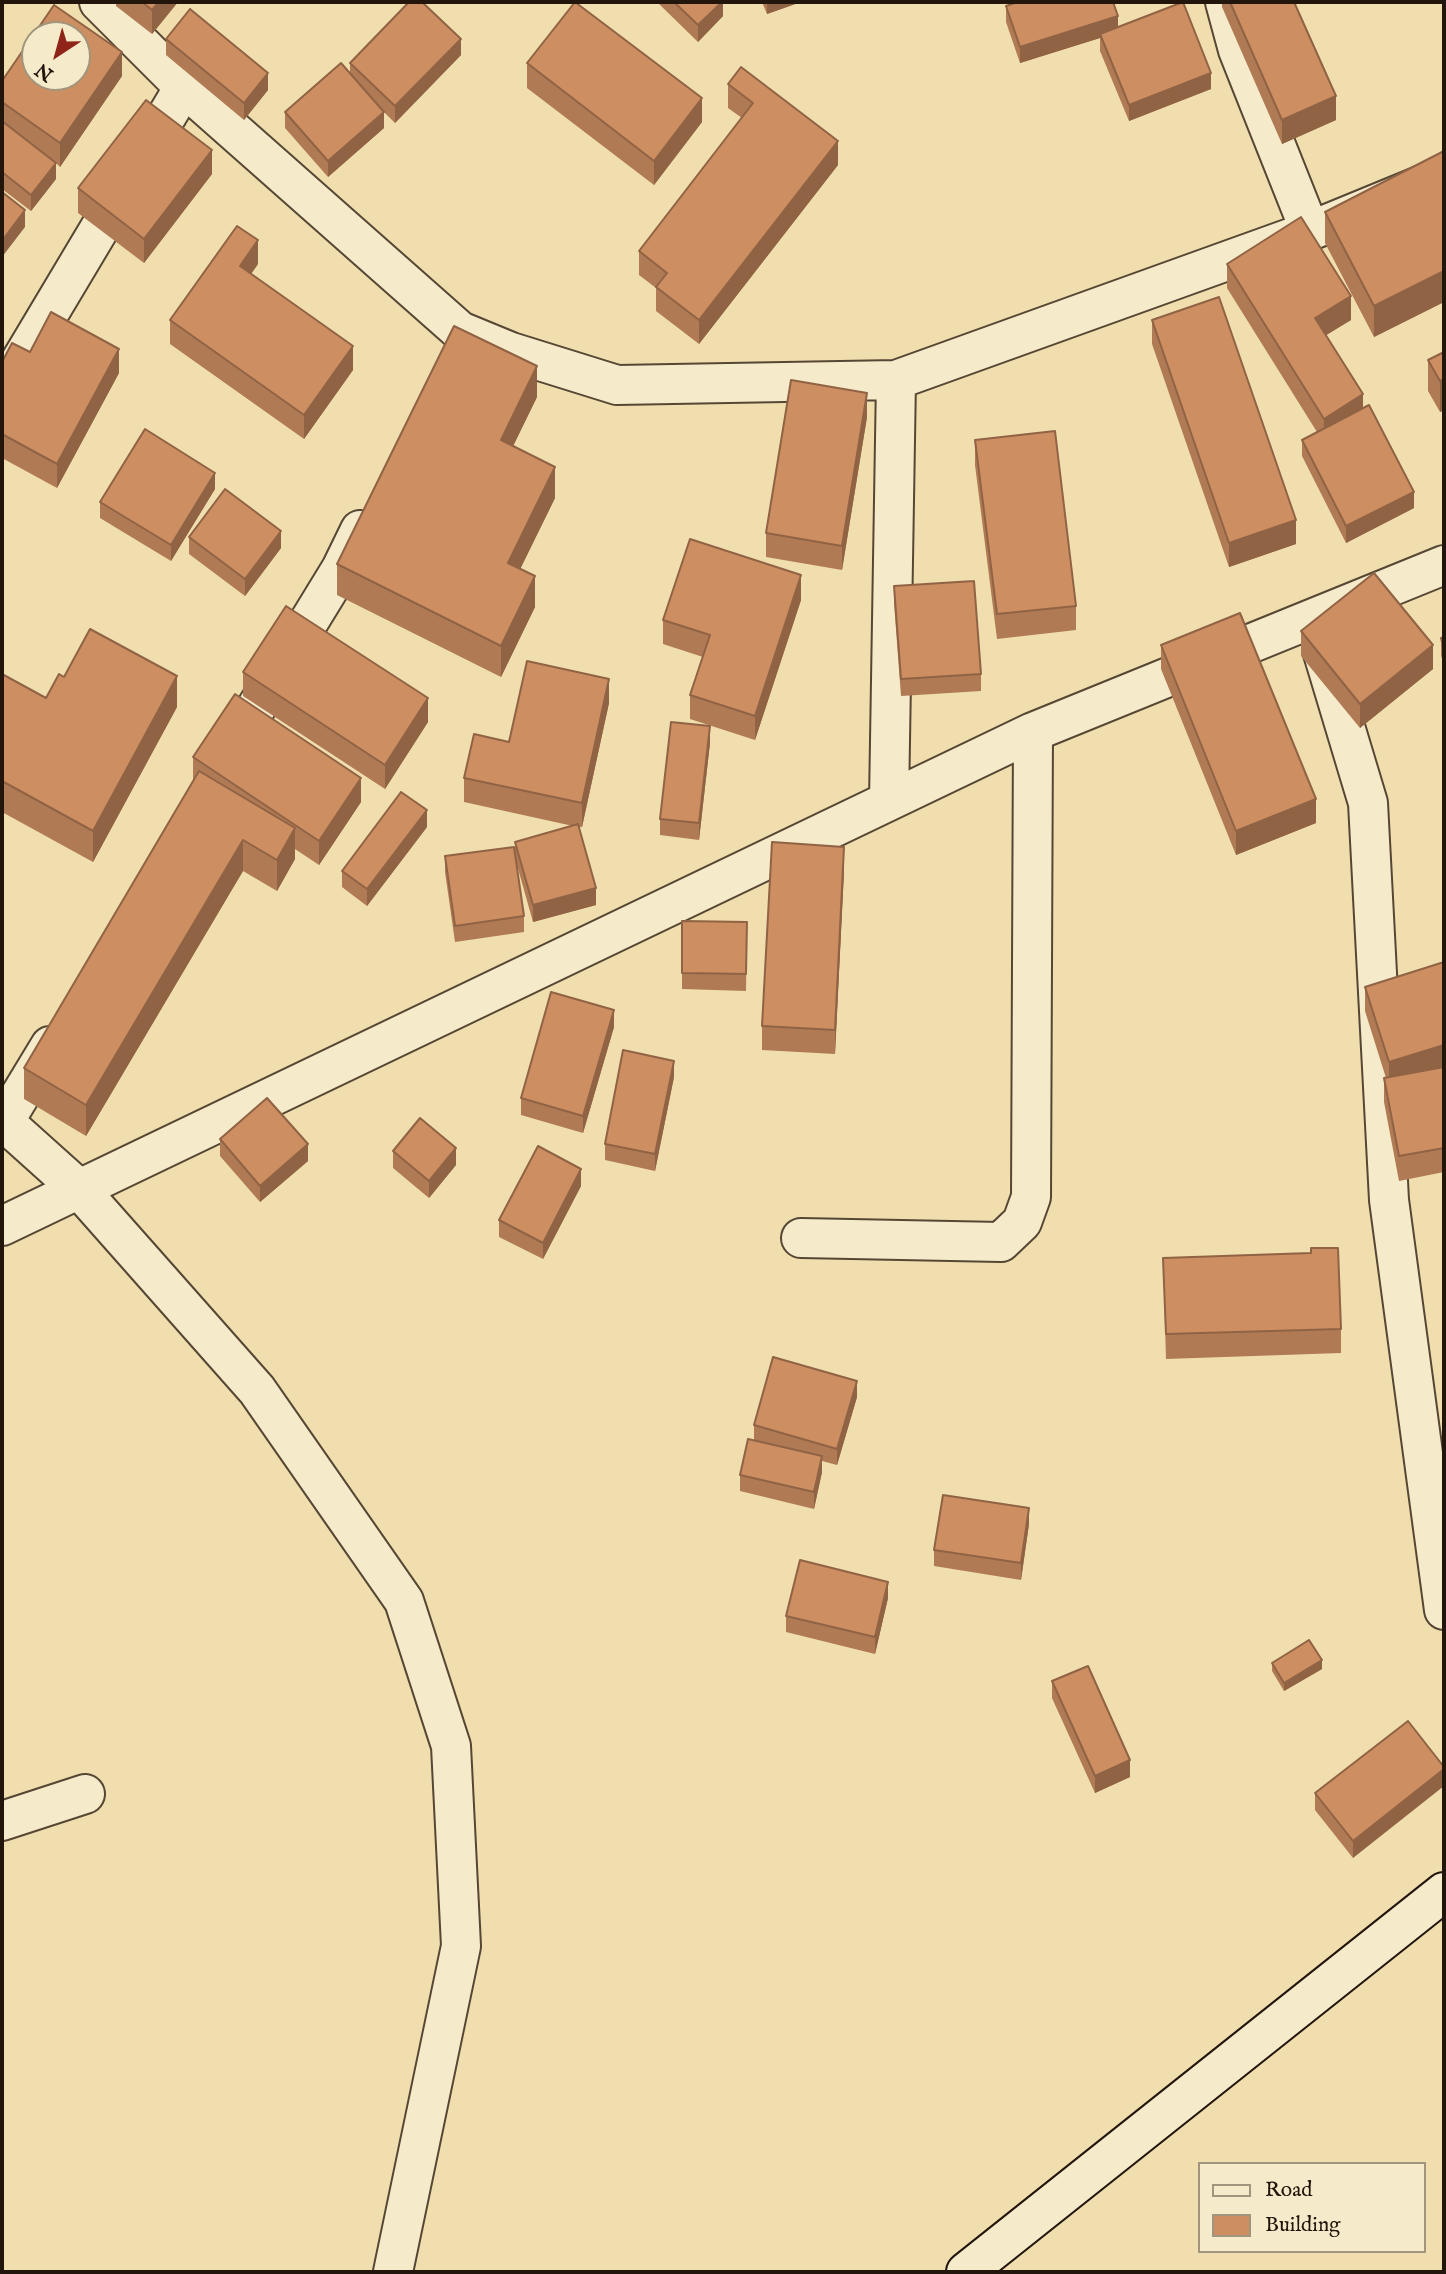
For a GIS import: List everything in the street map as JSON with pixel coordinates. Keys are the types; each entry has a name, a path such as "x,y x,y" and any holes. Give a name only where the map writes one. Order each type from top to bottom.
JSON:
{"street":[{"path":"99,2 184,87 460,331 511,352 617,385 895,380 1310,231 1444,176"},
{"path":"1225,2 1238,50 1310,231"},
{"path":"2,392 184,87"},
{"path":"442,366 460,331"},
{"path":"889,801 895,380"},
{"path":"212,780 341,569 377,497"},
{"path":"2,1226 1033,732 1444,565"},
{"path":"1313,617 1368,803 1389,1200 1444,1610"},
{"path":"801,1238 1001,1242 1022,1222 1031,1197 1033,732"},
{"path":"69,1016 3,1121 80,1190 257,1390 404,1601 451,1746 461,1946 393,2272"},
{"path":"2,1821 85,1794"},
{"path":"966,2272 1444,1892"}],"building":[{"path":"142,2 159,2 152,10"},
{"path":"409,2 422,2 461,39 395,106 350,63"},
{"path":"575,2 702,98 654,161 527,63"},
{"path":"674,2 722,2 698,25"},
{"path":"1018,2 1113,2 1118,16 1020,47 1006,6"},
{"path":"1183,2 1211,73 1129,105 1100,34"},
{"path":"1230,2 1294,2 1336,96 1282,120"},
{"path":"54,5 77,21 43,21"},
{"path":"190,9 268,73 244,103 166,39"},
{"path":"91,31 122,52 60,143 2,102 2,81 21,53 21,91 91,91"},
{"path":"341,63 384,112 328,161 285,112"},
{"path":"741,67 838,141 699,320 656,287 667,273 639,251 753,103 728,84"},
{"path":"146,100 212,150 144,239 78,188"},
{"path":"2,121 56,163 31,195 2,172"},
{"path":"1444,151 1444,271 1374,306 1325,212"},
{"path":"2,192 25,210 2,241"},
{"path":"1301,217 1351,296 1315,318 1363,394 1324,419 1227,264"},
{"path":"237,226 258,240 240,266 353,346 304,415 170,320"},
{"path":"1219,297 1296,520 1229,543 1152,320"},
{"path":"51,312 119,349 57,464 2,434 2,362 12,343 30,352"},
{"path":"454,326 537,366 501,440 555,467 508,563 535,576 501,646 337,564"},
{"path":"1444,352 1444,379 1440,381 1428,360"},
{"path":"791,380 867,393 842,546 766,533"},
{"path":"1369,405 1414,492 1346,526 1302,440"},
{"path":"145,429 215,473 171,545 100,502"},
{"path":"1055,431 1076,606 997,614 975,440"},
{"path":"225,489 281,531 245,579 189,537"},
{"path":"690,539 801,575 755,716 690,695 710,635 663,620"},
{"path":"1374,573 1433,645 1360,704 1301,631"},
{"path":"974,581 981,674 901,679 894,586"},
{"path":"286,606 428,698 385,765 243,672"},
{"path":"1240,613 1316,799 1236,831 1161,645"},
{"path":"90,629 177,676 93,831 2,781 2,674 46,698 59,674 64,677"},
{"path":"527,661 609,679 582,803 464,778 474,734 509,742"},
{"path":"235,694 361,778 319,841 193,757"},
{"path":"671,722 710,726 699,823 660,819"},
{"path":"199,771 295,828 277,860 243,840 86,1105 24,1068"},
{"path":"401,792 427,810 367,889 342,871"},
{"path":"578,824 596,888 533,905 515,842"},
{"path":"772,842 844,847 835,1030 762,1026"},
{"path":"514,847 524,916 455,926 445,856"},
{"path":"682,921 747,922 746,974 682,973"},
{"path":"1444,962 1444,1045 1389,1062 1365,987"},
{"path":"551,992 614,1010 583,1116 521,1098"},
{"path":"623,1050 674,1061 655,1154 605,1144"},
{"path":"1444,1067 1444,1148 1399,1156 1384,1078"},
{"path":"267,1098 308,1144 260,1186 220,1139"},
{"path":"420,1118 456,1148 429,1181 393,1151"},
{"path":"538,1146 581,1169 543,1243 499,1220"},
{"path":"1311,1248 1338,1248 1341,1329 1166,1334 1163,1258 1311,1253"},
{"path":"773,1357 857,1381 837,1449 754,1425"},
{"path":"748,1439 822,1456 814,1492 740,1475"},
{"path":"943,1495 1029,1508 1021,1563 934,1550"},
{"path":"800,1560 888,1582 875,1637 786,1616"},
{"path":"1309,1640 1322,1660 1284,1683 1272,1663"},
{"path":"1088,1666 1130,1760 1095,1776 1052,1681"},
{"path":"1408,1721 1444,1769 1353,1841 1315,1793"}]}
